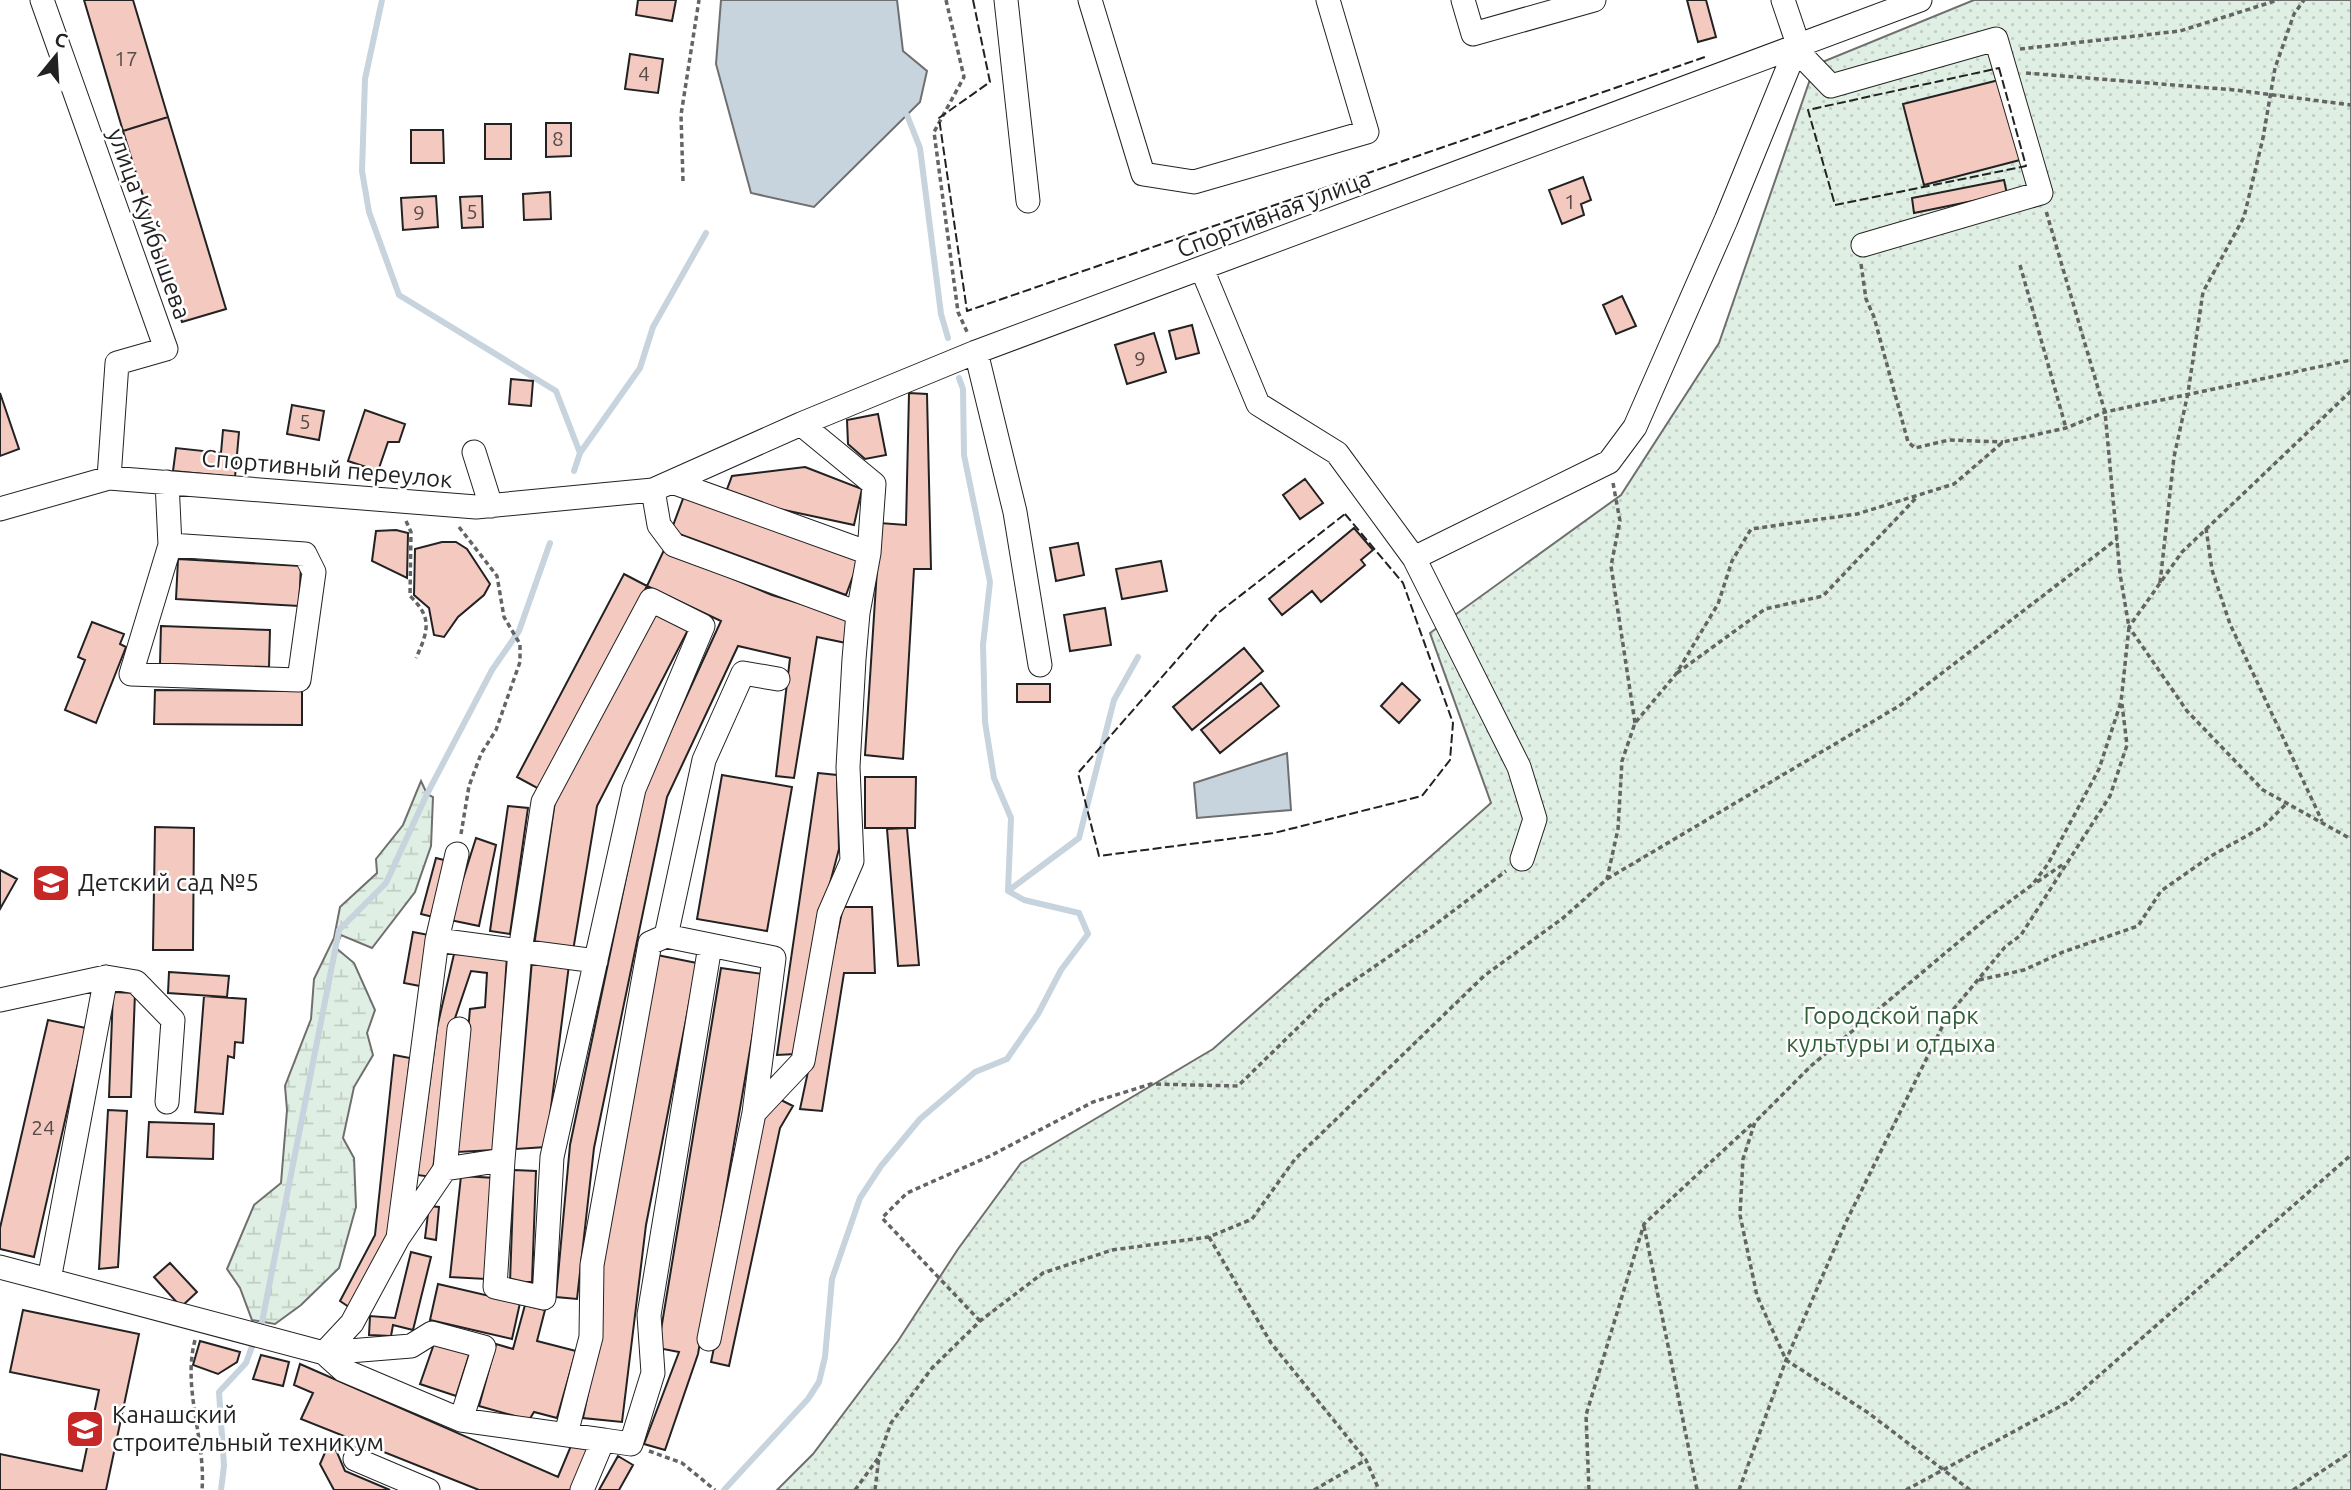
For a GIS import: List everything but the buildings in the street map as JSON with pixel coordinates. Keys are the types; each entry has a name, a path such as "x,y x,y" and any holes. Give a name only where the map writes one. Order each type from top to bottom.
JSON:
{"street":[{"name":"улица Куйбышева","path":"42,0 166,349 117,363 109,478"},
{"path":"1006,0 1028,201"},
{"path":"1090,0 1143,174 1194,182 1367,132 1328,0"},
{"path":"1463,0 1473,34 1594,0"},
{"path":"1783,0 1802,56 1831,86 1996,39 2041,193 1863,245"},
{"name":"Спортивная улица","path":"662,486 801,424 976,352 1920,0"},
{"path":"1414,558 1609,462 1635,427 1727,219 1797,46"},
{"path":"1202,269 1258,404 1337,453 1414,558 1519,767 1535,819 1522,859"},
{"path":"976,352 1015,512 1040,665"},
{"path":"754,1112 803,1061 829,914 852,861 848,767 858,613 869,553 874,484 801,424"},
{"path":"474,452 491,506"},
{"name":"Спортивный переулок","path":"0,509 109,478 445,505 491,506 662,486"},
{"path":"167,482 170,545 131,674 299,680 314,572 305,554 170,545"},
{"path":"858,613 674,545 659,525 662,486 869,553"},
{"path":"651,600 703,626 634,789 552,1157 544,1298 495,1287 520,951 543,802 651,600"},
{"path":"666,936 704,760 743,673 778,679"},
{"path":"398,1238 437,940 457,854"},
{"path":"566,1434 591,1337 592,1265 650,943 666,936 774,958 754,1112 709,1339"},
{"path":"437,940 596,961"},
{"path":"324,1353 343,1370 461,1420 631,1444 653,1373 649,1315 710,946"},
{"path":"49,1280 106,977"},
{"path":"0,1000 106,977 136,982 173,1020 167,1102"},
{"path":"324,1353 352,1323 398,1238 445,1169 459,1029"},
{"path":"445,1169 503,1160"},
{"path":"0,1267 324,1353 411,1346 432,1333 484,1347 461,1420"},
{"path":"582,1490 603,1440"},
{"path":"355,1459 428,1490"}],"path":[{"path":"683,181 681,115 699,0"},
{"path":"946,0 964,77 934,132 958,312 976,352"},
{"path":"2002,61 2180,31 2278,0"},
{"path":"2160,584 2174,457 2188,393 2203,292 2244,217 2272,94 2275,68 2294,14 2304,0"},
{"path":"2002,61 2351,105"},
{"path":"2032,885 2048,864 2099,769 2121,702 2129,627 2117,539 2105,412 2041,193"},
{"path":"1863,245 1860,272 1866,299 1874,317 1908,442 1915,448 1949,440 2003,442 2066,428 2105,412 2351,360"},
{"path":"2020,265 2066,428"},
{"path":"2129,627 2182,552 2351,391"},
{"path":"1608,879 1618,829 1622,761 1635,723 1676,674 1718,604 1732,561 1751,529 1857,514 1954,484 2003,442"},
{"path":"1609,462 1620,521 1611,566 1635,723"},
{"path":"1676,674 1765,609 1823,596 1919,495"},
{"path":"395,500 411,532 410,596 425,610 427,624 416,658"},
{"path":"445,505 497,576 504,617 520,644 520,662 496,730 481,754 469,786 457,854"},
{"path":"2206,528 2212,570 2230,624 2323,823"},
{"path":"874,1490 879,1457 891,1423 924,1379 980,1321 1043,1273 1112,1250 1209,1237 1252,1219 1295,1159 1465,995 1608,879 1899,706 2117,539"},
{"path":"2129,627 2187,711 2263,790 2351,839"},
{"path":"1739,1490 1786,1360 1846,1222 1947,1017 2006,947 2021,935 2110,796 2127,745 2121,702"},
{"path":"1977,981 2024,970 2063,952 2138,926 2161,891 2211,856 2264,826 2286,803"},
{"path":"980,1321 882,1218 907,1193 990,1156 1093,1102 1151,1084 1238,1086 1326,1000 1436,924 1522,859"},
{"path":"1588,1490 1586,1415 1644,1224 1755,1122 1812,1065 1987,918 2068,862"},
{"path":"1755,1122 1742,1159 1740,1215 1757,1296 1786,1360 1867,1412 1970,1490"},
{"path":"1906,1490 2070,1401 2351,1155"},
{"path":"1644,1224 1697,1490"},
{"path":"1209,1237 1271,1343 1366,1460 1379,1490"},
{"path":"201,1319 189,1363 203,1468 202,1490"},
{"path":"631,1444 681,1463 715,1490"},
{"path":"2293,1490 2351,1452"},
{"path":"855,1490 879,1457"},
{"path":"1314,1490 1366,1460"}],"green space":[{"name":"Городской парк культуры и отдыха","path":"1974,0 2351,0 2351,1490 777,1490 813,1454 898,1341 958,1249 1021,1163 1213,1049 1491,803 1430,633 1621,495 1719,343 1815,65"},
{"path":"421,781 427,794 433,797 431,846 415,892 372,948 341,935 336,948 354,963 375,1010 367,1033 373,1055 354,1087 343,1138 354,1158 356,1207 339,1268 301,1305 275,1324 252,1320 240,1288 227,1269 254,1205 281,1183 287,1110 285,1086 311,1019 314,979 334,938 340,907 377,873 376,859 403,825"}],"shaded area":[{"path":"721,0 897,0 903,51 927,71 920,102 814,207 751,193 716,64"},
{"path":"1287,753 1291,810 1197,818 1194,783"}],"waterway":[{"path":"382,0 365,79 362,171 369,212 399,295 556,391 580,453"},
{"path":"907,115 920,148 941,314 948,338"},
{"path":"574,471 580,453 640,368 653,327 706,233"},
{"path":"724,1490 808,1399 819,1382 825,1357 832,1279 860,1198 881,1166 920,1119 975,1072 1007,1059 1038,1014 1061,970 1088,934 1079,913 1024,900 1008,891 1011,818 994,778 985,722 983,645 990,582 964,455 963,389 959,378"},
{"path":"262,1322 339,930 386,883 427,794 492,670 519,631 550,543"},
{"path":"1008,891 1079,838 1114,700 1138,657"},
{"path":"221,1490 224,1466 219,1392 246,1363 254,1341"}],"fence":[{"path":"973,0 990,82 939,118 967,311 1705,57"},
{"path":"1999,68 2026,166 1835,205 1808,110 1999,68"},
{"path":"1345,514 1403,583 1453,723 1450,760 1422,796 1274,833 1099,856 1078,773 1218,613 1345,514"}],"place":[{"name":"Детский сад №5","path":"51,883"},
{"name":"Канашский строительный техникум","path":"85,1429"}]}
